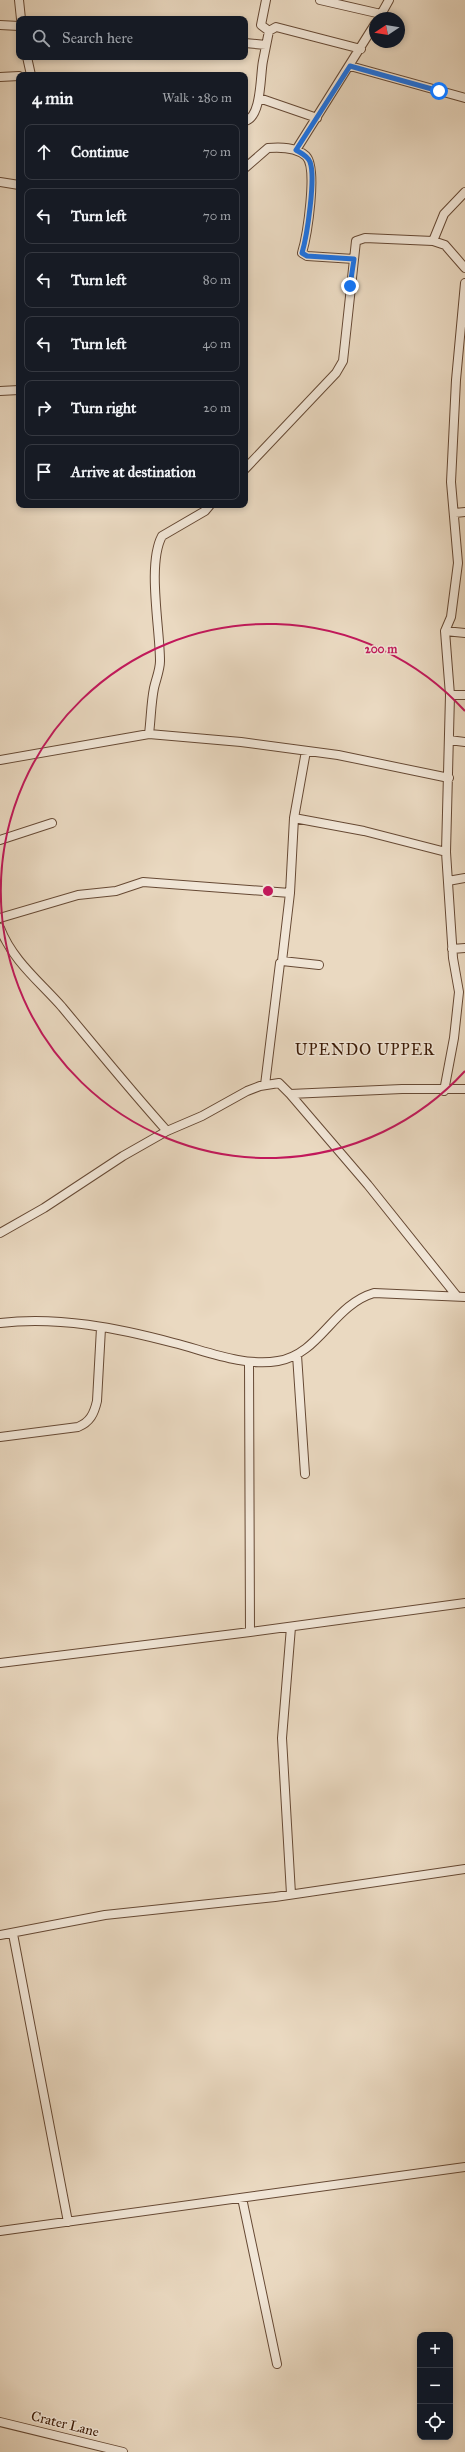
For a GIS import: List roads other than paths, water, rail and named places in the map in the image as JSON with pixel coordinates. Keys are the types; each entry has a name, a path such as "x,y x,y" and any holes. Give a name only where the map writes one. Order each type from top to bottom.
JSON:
{"street":[{"path":"19,0 21,16"},
{"path":"266,0 261,25 269,31"},
{"path":"320,0 369,13"},
{"path":"382,12 389,0"},
{"path":"0,25 16,26"},
{"path":"248,120 251,118 259,98 269,31 276,27 361,49"},
{"path":"296,150 369,35"},
{"path":"248,43 266,45"},
{"path":"28,60 30,72"},
{"path":"350,66 465,98"},
{"path":"0,77 16,76"},
{"path":"259,98 317,118"},
{"path":"248,165 268,148 296,150 307,157 311,171 310,196 302,253 307,256 354,259"},
{"path":"0,182 16,185"},
{"path":"433,241 444,214 465,192"},
{"path":"248,466 336,373 343,361 356,240 365,238 433,241 445,245 465,268"},
{"path":"444,1091 454,1038 459,992 452,949 446,852 450,695 445,631 451,617 462,563 452,482 455,396 465,283"},
{"path":"0,391 16,390"},
{"path":"149,734 154,689 160,662 156,610 156,553 162,536 207,508"},
{"path":"455,513 465,512"},
{"path":"445,631 465,633"},
{"path":"450,695 465,695"},
{"path":"0,760 149,734 241,742 306,751 449,778"},
{"path":"448,740 465,742"},
{"path":"265,1085 290,893 294,818 306,751"},
{"path":"294,818 364,831 446,852"},
{"path":"0,840 52,823"},
{"path":"448,881 465,878"},
{"path":"0,918 78,895 116,891 143,882 290,893"},
{"path":"0,928 4,940 18,960 61,1006 167,1131"},
{"path":"452,949 465,948"},
{"path":"282,961 318,965"},
{"path":"0,1232 167,1131 202,1116 246,1091 265,1085 279,1083 368,1184 461,1296"},
{"path":"290,1094 402,1089 444,1091 465,1090"},
{"path":"0,1323 53,1321 134,1332 249,1362 278,1361 302,1353 348,1306 360,1297 374,1293 461,1296"},
{"path":"0,1437 78,1427 88,1422 95,1410 97,1401 101,1328"},
{"path":"297,1355 305,1474"},
{"path":"249,1362 250,1632"},
{"path":"0,1663 292,1627 465,1603"},
{"path":"291,1894 282,1738 292,1627"},
{"path":"0,1935 13,1934 105,1915 291,1894 465,1870"},
{"path":"13,1934 68,2222"},
{"path":"0,2231 465,2167"},
{"path":"242,2198 277,2364"},
{"name":"Crater Lane","path":"0,2422 123,2452"}],"district":[{"name":"UPENDO UPPER","path":"365,1049"}]}
